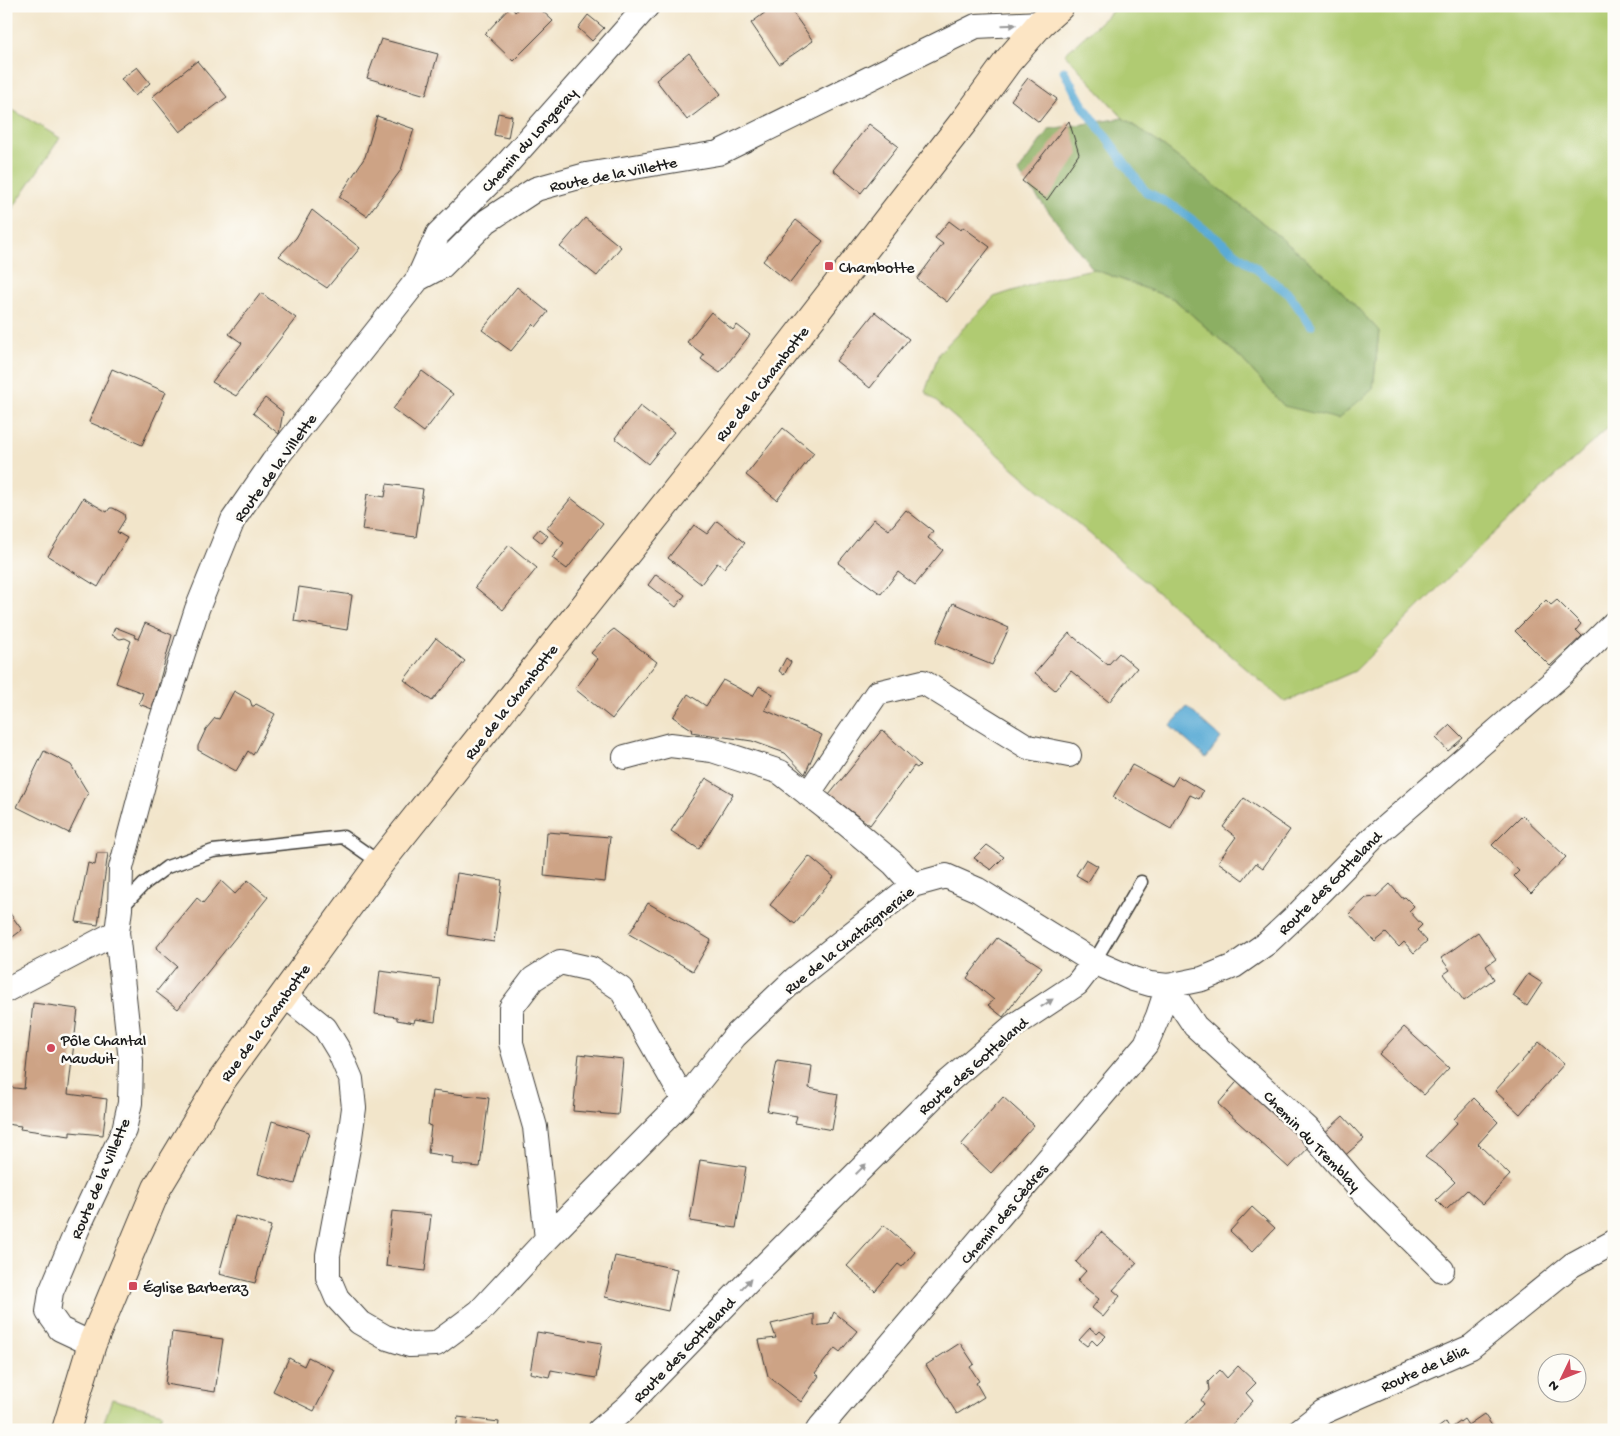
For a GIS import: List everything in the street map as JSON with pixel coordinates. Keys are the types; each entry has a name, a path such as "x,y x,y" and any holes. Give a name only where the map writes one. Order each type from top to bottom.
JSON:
{"main road":[{"name":"Rue de la Chambotte","path":"66,1430 92,1344 158,1188 222,1080 380,863 723,432 968,116 996,76 1050,15"}],"street":[{"name":"Chemin du Longeray","path":"418,279 438,234 498,174 647,6"},
{"name":"Route de la Villette","path":"92,1344 60,1328 48,1312 51,1292 77,1230 124,1130 130,1103 131,1061 117,932 120,909 121,868 153,746 197,609 233,520 273,462 418,279 442,266 487,221 536,188 586,175 718,153 976,26 1050,15"},
{"name":"Route des Gotteland","path":"600,1430 628,1406 748,1282 949,1081 1012,1027 1077,984 1094,962 1133,979 1150,984 1168,986 1202,979 1234,966 1266,943 1300,912 1375,836 1561,675 1614,623"},
{"path":"808,794 877,693 923,682 1028,747 1069,755"},
{"path":"625,758 670,745 712,750 780,772 893,863 913,885"},
{"name":"Rue de la Chataîgneraie","path":"283,994 325,1028 339,1051 351,1079 354,1108 328,1255 328,1277 338,1298 359,1322 385,1338 410,1345 436,1344 479,1312 547,1239 684,1100 735,1036 782,992 913,885 946,876 978,890 1094,962"},
{"path":"6,990 117,932"},
{"path":"547,1239 535,1127 511,1043 511,1008 533,979 560,962 591,969 621,989 684,1100"},
{"name":"Chemin du Tremblay","path":"1168,986 1195,1026 1307,1128 1358,1187 1442,1270"},
{"name":"Chemin des Cèdres","path":"818,1430 1146,1044 1168,986"},
{"name":"Route de Lélia","path":"1300,1430 1323,1412 1471,1347 1572,1265 1614,1242"}],"lane":[{"path":"120,909 144,884 167,867 213,851 343,837 380,863"},
{"path":"1094,962 1141,882"}],"green space":[{"path":"1118,6 1614,6 1614,422 1477,549 1355,671 1285,702 925,392 939,353 994,297 1052,278 1093,269 1174,299 1242,359 1284,406 1373,389 1379,331 1332,281 1258,219 1159,143 1123,118 1065,54"},
{"path":"6,106 60,138 6,218"},
{"path":"1123,118 1159,143 1258,219 1332,281 1379,331 1373,389 1338,419 1284,406 1242,359 1174,299 1093,269 1018,172 1049,129"},
{"path":"112,1399 162,1413 156,1430 101,1430"}],"water":[{"path":"1187,707 1221,738 1206,758 1170,726"}],"building":[{"path":"511,6 515,12 521,6 537,6 553,21 513,61 485,34"},
{"path":"774,6 788,6 813,41 779,64 751,23"},
{"path":"588,15 604,28 592,41 578,28"},
{"path":"381,39 438,54 426,95 367,78"},
{"path":"689,53 721,94 687,120 656,80"},
{"path":"197,61 227,97 180,132 152,97"},
{"path":"137,67 150,83 135,96 121,79"},
{"path":"1028,78 1057,99 1039,122 1011,100"},
{"path":"498,113 512,116 508,138 494,135"},
{"path":"377,116 414,129 401,170 367,216 339,197 365,157"},
{"path":"1069,121 1079,154 1047,200 1022,181"},
{"path":"869,124 898,146 861,193 833,170"},
{"path":"312,210 360,248 327,288 279,256 296,238"},
{"path":"585,218 621,247 597,276 560,247"},
{"path":"796,220 823,241 790,283 763,261"},
{"path":"949,221 961,230 963,227 990,247 947,302 917,279 943,244 935,238"},
{"path":"517,287 548,312 536,327 533,324 511,351 482,330"},
{"path":"261,293 296,318 236,396 212,382 242,343 229,334"},
{"path":"711,312 733,330 737,325 750,335 720,373 701,359 704,355 687,342"},
{"path":"875,312 909,339 870,388 836,361"},
{"path":"112,369 166,392 142,445 89,422"},
{"path":"422,371 453,394 424,432 393,409"},
{"path":"265,398 283,412 279,434 253,413"},
{"path":"640,406 674,432 648,464 615,438"},
{"path":"783,428 814,453 777,500 746,475"},
{"path":"387,484 423,489 416,537 362,530 367,494 385,497"},
{"path":"83,498 107,512 110,508 113,508 124,514 125,519 117,532 127,538 98,587 48,556"},
{"path":"571,498 603,523 567,569 552,558 564,543 547,528"},
{"path":"906,510 933,531 928,538 943,550 915,585 898,572 881,594 838,563 874,519 889,530"},
{"path":"717,521 745,543 724,568 717,563 701,584 668,558 694,525 707,534"},
{"path":"539,529 548,536 542,543 533,536"},
{"path":"509,545 537,568 503,610 475,587"},
{"path":"656,574 685,595 676,607 648,585"},
{"path":"299,587 352,595 347,630 294,621"},
{"path":"1546,600 1551,605 1557,600 1581,624 1576,630 1582,636 1550,666 1515,631"},
{"path":"953,603 1009,628 992,665 936,642"},
{"path":"145,623 172,635 152,709 139,704 143,693 116,683 131,641 112,635 115,627 135,635 134,637 138,639"},
{"path":"614,629 657,662 612,719 575,689 598,659 591,653"},
{"path":"1069,633 1108,665 1119,653 1137,668 1109,702 1071,671 1055,690 1035,673"},
{"path":"436,638 465,661 432,701 404,680"},
{"path":"786,658 791,662 784,675 779,671"},
{"path":"723,680 753,696 759,686 773,694 765,710 822,735 805,774 785,753 752,741 691,732 693,730 673,717 688,694 706,706"},
{"path":"234,691 250,700 252,706 256,704 275,714 253,755 248,751 236,771 198,750 206,729 215,718 219,719"},
{"path":"1450,725 1463,738 1448,751 1436,738"},
{"path":"882,730 920,765 917,768 914,766 870,825 829,795"},
{"path":"44,751 71,765 88,793 69,833 17,807"},
{"path":"1132,765 1172,786 1178,776 1203,791 1199,799 1190,795 1171,829 1113,797"},
{"path":"706,778 733,794 699,849 671,831"},
{"path":"1244,798 1290,830 1263,868 1256,863 1243,880 1218,862 1236,837 1223,827"},
{"path":"1522,815 1566,857 1531,893 1514,876 1519,871 1492,845"},
{"path":"547,832 610,837 605,882 544,876"},
{"path":"987,845 1004,857 991,870 974,858"},
{"path":"97,853 108,853 98,925 76,922 88,863 95,865"},
{"path":"809,856 834,877 795,924 770,905"},
{"path":"1086,859 1098,866 1088,882 1076,875"},
{"path":"457,873 502,880 494,942 449,935"},
{"path":"248,880 268,897 178,1009 156,992 177,966 156,948 197,898 203,903 221,881 235,894"},
{"path":"1390,884 1402,898 1405,897 1414,906 1409,911 1422,925 1417,930 1427,941 1414,953 1404,942 1399,947 1386,933 1375,942 1349,914 1366,898 1376,897"},
{"path":"648,903 711,940 693,971 629,934"},
{"path":"6,908 22,930 6,942"},
{"path":"1478,932 1496,959 1486,966 1494,979 1464,1001 1444,974 1450,970 1441,958"},
{"path":"997,938 1042,967 1003,1017 988,1005 994,1000 967,978"},
{"path":"380,971 440,979 435,1022 415,1019 414,1023 397,1020 397,1017 375,1014"},
{"path":"1528,974 1542,983 1527,1006 1513,996"},
{"name":"Pôle Chantal Mauduit","path":"33,1003 78,1009 68,1094 107,1099 103,1135 70,1132 70,1136 20,1129 21,1126 6,1124 6,1087 24,1089"},
{"path":"1404,1027 1449,1068 1424,1095 1379,1054"},
{"path":"1539,1042 1564,1064 1520,1114 1495,1091"},
{"path":"579,1054 623,1059 618,1115 573,1111"},
{"path":"777,1061 812,1066 809,1088 838,1094 832,1130 795,1123 797,1116 767,1111"},
{"path":"1241,1077 1312,1144 1289,1168 1218,1104"},
{"path":"432,1091 489,1098 480,1167 452,1164 453,1157 428,1153 431,1126 428,1125"},
{"path":"1003,1097 1034,1125 991,1173 961,1145"},
{"path":"1474,1098 1498,1122 1478,1144 1510,1175 1483,1204 1467,1190 1446,1210 1436,1200 1455,1182 1441,1168 1425,1157 1457,1123 1454,1119"},
{"path":"1343,1116 1364,1139 1342,1158 1321,1136"},
{"path":"272,1121 309,1132 295,1184 258,1174"},
{"path":"700,1160 746,1167 736,1228 690,1221"},
{"path":"1252,1207 1275,1228 1252,1252 1230,1231"},
{"path":"392,1211 431,1215 425,1271 386,1266"},
{"path":"235,1216 271,1226 255,1283 219,1274"},
{"path":"884,1225 915,1252 902,1267 898,1264 875,1291 847,1266"},
{"path":"1101,1232 1137,1263 1113,1290 1120,1296 1103,1317 1092,1308 1099,1299 1077,1281 1086,1271 1076,1262"},
{"path":"615,1256 677,1269 668,1311 605,1297"},
{"path":"834,1312 857,1331 840,1352 835,1348 815,1373 819,1376 801,1402 768,1376 759,1340 776,1338 771,1324 814,1314 814,1326 829,1324"},
{"path":"1090,1328 1097,1334 1100,1331 1106,1336 1097,1345 1092,1340 1087,1346 1079,1340"},
{"path":"172,1332 223,1339 215,1392 165,1384"},
{"path":"537,1332 602,1343 596,1378 551,1370 549,1377 530,1373"},
{"path":"960,1343 974,1364 970,1367 979,1381 976,1383 984,1397 957,1414 926,1365"},
{"path":"308,1357 335,1370 314,1411 273,1391 289,1358 304,1366"},
{"path":"1238,1366 1256,1383 1246,1393 1253,1401 1227,1430 1184,1430 1182,1428 1204,1404 1201,1400 1209,1390 1208,1382 1220,1370 1227,1378"},
{"path":"1484,1414 1495,1430 1435,1430 1446,1422 1450,1429 1464,1419 1468,1425"},
{"path":"458,1417 499,1422 498,1430 456,1430"}],"waterway":[{"path":"1064,71 1082,104 1145,191 1178,209 1289,294 1311,325"}],"place":[{"name":"Chambotte","path":"829,266"},
{"name":"Pôle Chantal Mauduit","path":"51,1048"},
{"name":"Église Barberaz","path":"133,1286"}]}
